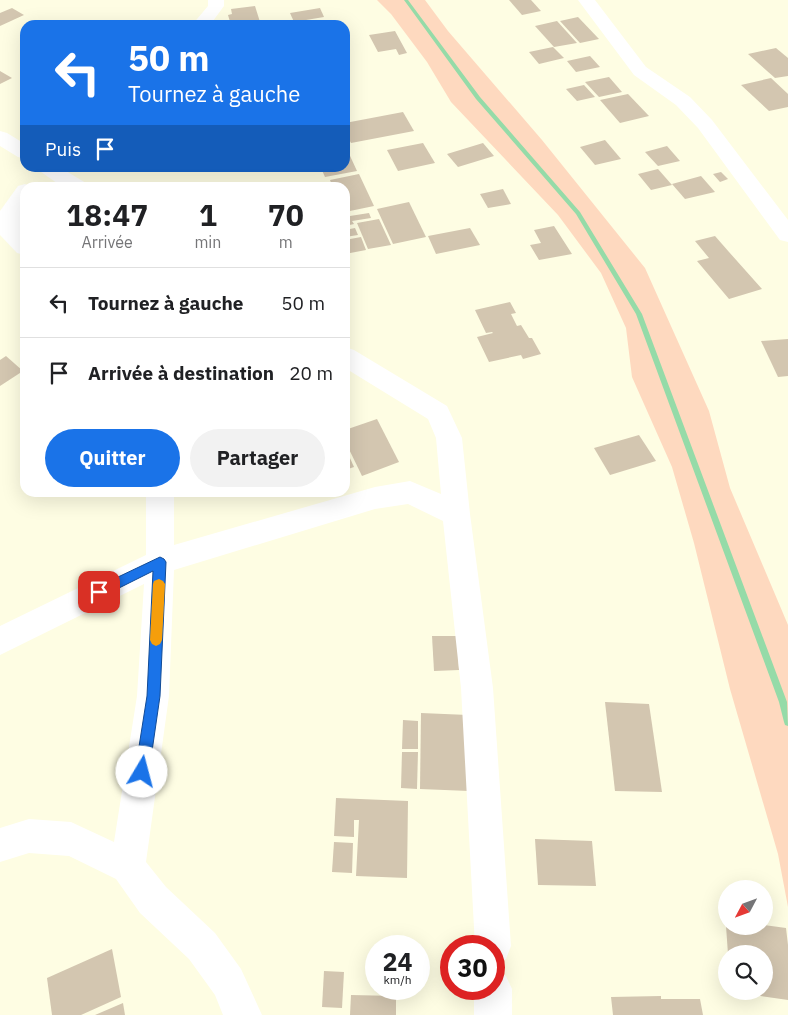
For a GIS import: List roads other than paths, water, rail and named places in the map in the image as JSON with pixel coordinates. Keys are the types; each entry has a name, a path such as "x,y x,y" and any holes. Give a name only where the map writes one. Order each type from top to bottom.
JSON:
{"street":[{"path":"205,20 216,6 216,0"},
{"path":"586,0 640,71 683,101 705,124 788,235"},
{"path":"0,137 20,150"},
{"path":"54,172 70,182"},
{"path":"20,198 11,211 11,235 20,243"},
{"path":"350,359 438,413 449,438 456,514 477,688 492,935"},
{"path":"0,641 160,562 375,498 410,492 456,514"},
{"path":"128,867 153,696 160,562 160,497"},
{"path":"0,845 29,836 71,839 128,867 153,900 202,946 228,982 243,1015"},
{"path":"493,1000 493,1015"}],"waterway":[{"path":"406,0 478,98 578,213 639,314 783,702 788,722"}]}
